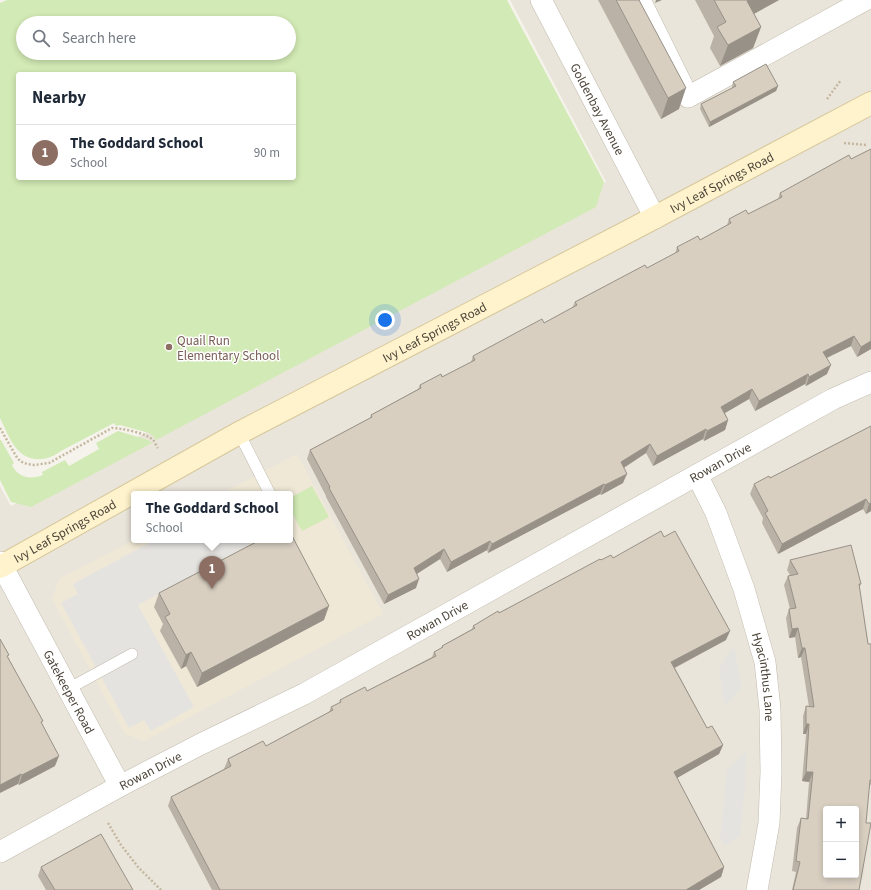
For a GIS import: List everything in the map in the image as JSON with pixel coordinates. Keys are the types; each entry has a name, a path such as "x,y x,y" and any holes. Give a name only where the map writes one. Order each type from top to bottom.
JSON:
{"street":[{"name":"Goldenbay Avenue","path":"540,0 655,218"},
{"path":"640,0 688,97 865,0"},
{"name":"Ivy Leaf Springs Road","path":"134,491 239,433 655,218 871,102"},
{"name":"Rowan Drive","path":"0,852 120,786 199,745 304,694 833,399 871,382"},
{"name":"Hyacinthus Lane","path":"696,475 716,513 744,589 765,662 770,709 771,772 769,823 757,890"},
{"name":"Ivy Leaf Springs Road","path":"1,565 131,493"},
{"name":"Gatekeeper Road","path":"1,565 120,786"}],"lane":[{"path":"239,433 268,491"},
{"path":"68,689 132,654"}],"path":[{"path":"0,428 20,461 34,465 49,463 112,428 119,428 147,436 158,448"},
{"path":"108,823 121,845 138,867 161,890"}],"shaded area":[{"path":"510,0 871,0 871,890 0,890 0,486 11,506 606,182"},
{"path":"297,454 383,614 144,741 125,734 52,599 59,579 131,542 131,543 293,543 293,491 227,491"},
{"path":"149,543 252,543 138,605 194,707 151,731 144,720 129,728 61,603 78,594 73,584"},
{"path":"734,646 742,690 739,690 727,704 724,702 719,669"},
{"path":"746,751 745,787 740,836 725,845 720,838 727,771"}],"green space":[{"name":"Quail Run Elementary School","path":"7,0 507,0 604,182 596,207 156,440 149,433 120,425 116,426 114,423 56,455 44,459 38,459 26,456 16,448 0,418 0,3"},
{"path":"118,431 148,440 152,443 31,507 11,502 0,480 0,440 14,463 12,465 18,473 25,477 38,477 43,475 42,472 65,460 69,466 99,449 96,443"},
{"path":"312,486 329,517 302,531 293,514 293,496"}],"building":[{"path":"616,0 639,0 686,88 668,98"},
{"path":"714,0 748,0 747,1 761,27 728,45 717,27 726,22"},
{"path":"766,64 778,86 710,122 701,104 736,86 733,82"},
{"path":"871,149 871,341 861,347 854,336 823,352 831,365 809,377 808,374 759,401 752,389 721,407 728,420 707,431 706,429 657,456 650,444 621,462 627,474 605,485 604,484 492,544 490,541 451,562 444,549 414,568 419,579 388,595 329,488 330,487 310,450 372,417 371,415 421,388 420,385 441,374 442,377 475,360 473,356 525,328 542,319 544,323 577,305 575,302 645,265 647,268 679,251 677,247 698,236 700,240 731,223 729,219 746,210 748,214 782,197 780,193 849,155 851,159"},
{"path":"871,426 871,503 869,504 866,499 782,544 765,513 768,511 754,484 769,476 770,478"},
{"path":"661,531 664,537 675,531 730,631 671,662 707,728 712,726 723,745 674,772 724,867 686,890 220,890 171,797 231,766 228,759 263,741 266,746 333,710 331,707 341,702 340,700 365,687 367,691 436,656 434,652 443,647 442,646 475,628 473,626 498,611 499,613 600,559 601,560 611,555 613,558"},
{"path":"293,538 329,606 202,673 191,652 186,655 165,617 170,614 159,593 254,543 293,543"},
{"path":"851,545 861,584 859,584 868,644 871,644 871,780 866,823 871,823 859,890 793,890 800,862 796,861 801,818 808,819 813,772 806,772 809,724 806,724 806,706 814,707 805,648 802,648 798,628 792,629 789,609 796,608 788,576 798,574 790,560"},
{"path":"0,639 9,655 7,656 43,721 41,722 59,756 0,785"},
{"path":"101,834 133,890 55,890 41,867"}],"place":[{"name":"Quail Run Elementary School","path":"169,347"},
{"name":"The Goddard School","path":"212,589"}]}
